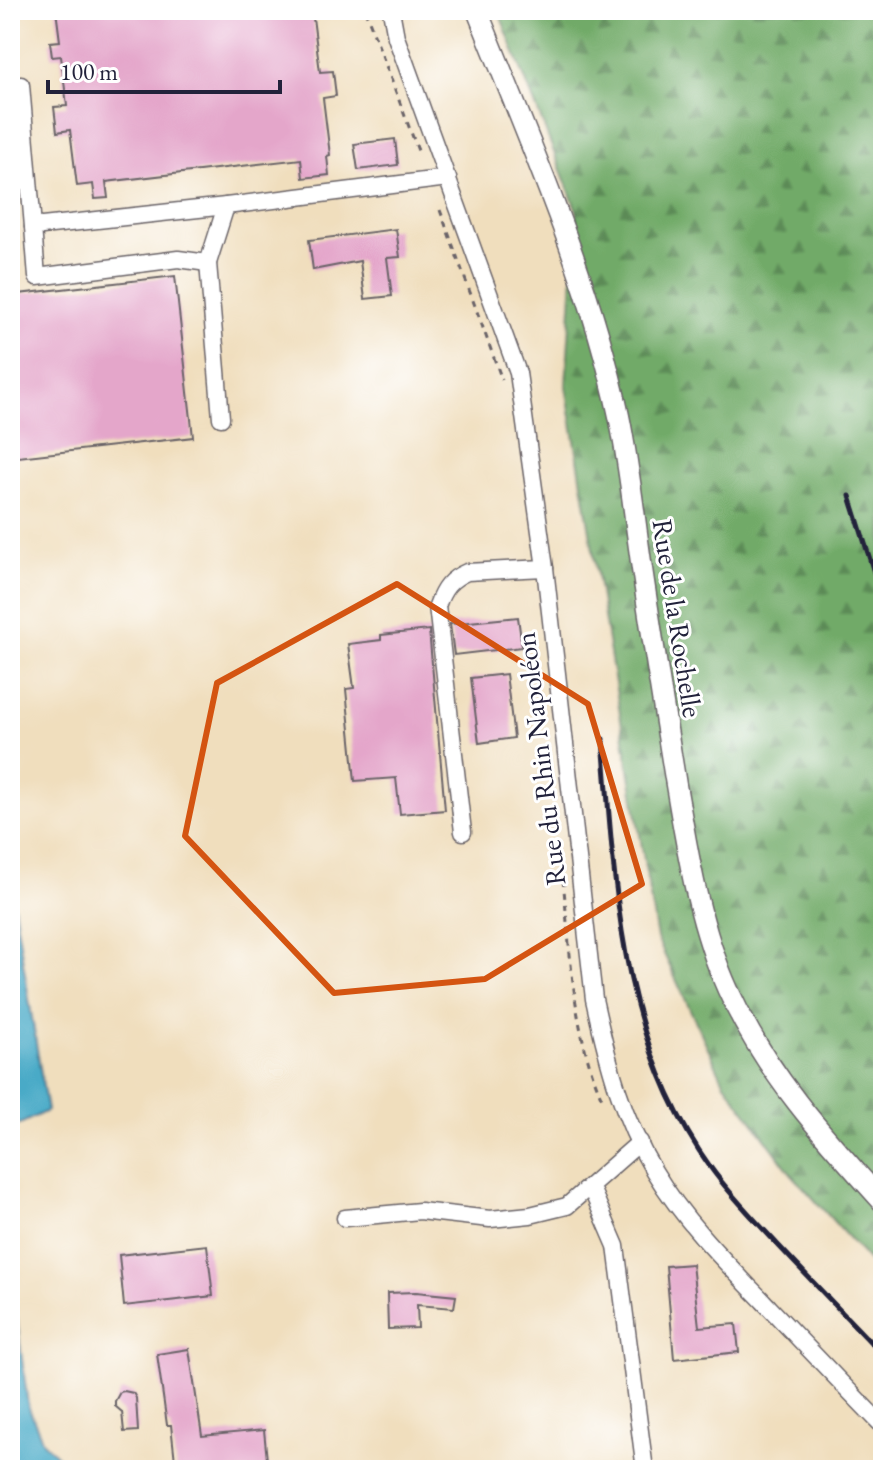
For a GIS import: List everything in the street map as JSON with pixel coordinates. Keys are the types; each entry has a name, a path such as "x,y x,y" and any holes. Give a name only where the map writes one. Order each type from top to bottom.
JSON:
{"main road":[{"name":"Rue de la Rochelle","path":"480,18 579,271 603,345 620,420 688,856 715,954 734,1001 782,1083 816,1128 883,1202"}],"street":[{"name":"Rue du Rhin Napoléon","path":"391,10 396,37 518,373 545,568 594,999 607,1057 625,1113 676,1205 709,1245 883,1426"},
{"path":"21,85 37,277 178,259 208,263"},
{"path":"33,227 448,178"},
{"path":"221,418 208,263 226,206"},
{"path":"463,832 437,606 446,586 467,572 545,568"},
{"path":"345,1218 420,1211 490,1219 530,1215 567,1206 640,1142"},
{"path":"591,1188 616,1246 645,1470"}],"path":[{"path":"365,10 420,156"},
{"path":"437,202 507,393"}],"highlighted area":[{"path":"397,584 588,704 642,884 485,979 334,993 185,836 217,683"}],"green space":[{"path":"498,10 883,10 883,1277 790,1172 724,1082 657,939 566,386 577,211"}],"water":[{"path":"10,881 47,1111 10,1129"},
{"path":"10,1265 28,1406 43,1442 71,1470 10,1470"}],"building":[{"path":"56,10 312,10 320,72 333,71 336,96 323,98 330,155 327,156 329,175 303,178 301,159 106,182 108,198 95,199 93,184 77,186 70,130 57,132 54,107 67,106 61,56 52,57 50,42 60,41"},
{"path":"395,139 398,165 358,170 354,144"},
{"path":"396,229 400,257 387,258 392,296 365,299 360,261 313,270 309,240"},
{"path":"175,276 193,437 10,458 10,295"},
{"path":"518,617 522,647 454,655 450,624"},
{"path":"429,630 445,810 400,814 396,778 355,781 346,689 354,688 348,644 381,640 381,635"},
{"path":"506,674 514,738 479,743 471,678"},
{"path":"207,1245 213,1296 124,1306 119,1255"},
{"path":"692,1264 699,1327 736,1324 739,1352 674,1359 666,1266"},
{"path":"387,1293 456,1296 454,1308 417,1305 418,1328 388,1329"},
{"path":"189,1349 202,1436 264,1430 268,1470 176,1470 157,1354"},
{"path":"124,1391 133,1393 136,1398 138,1431 124,1432 122,1412 115,1406 115,1401"}],"railway":[{"path":"850,496 883,601"},
{"path":"603,739 618,907 627,962 657,1069 681,1120 711,1168 735,1198 883,1355"}]}
